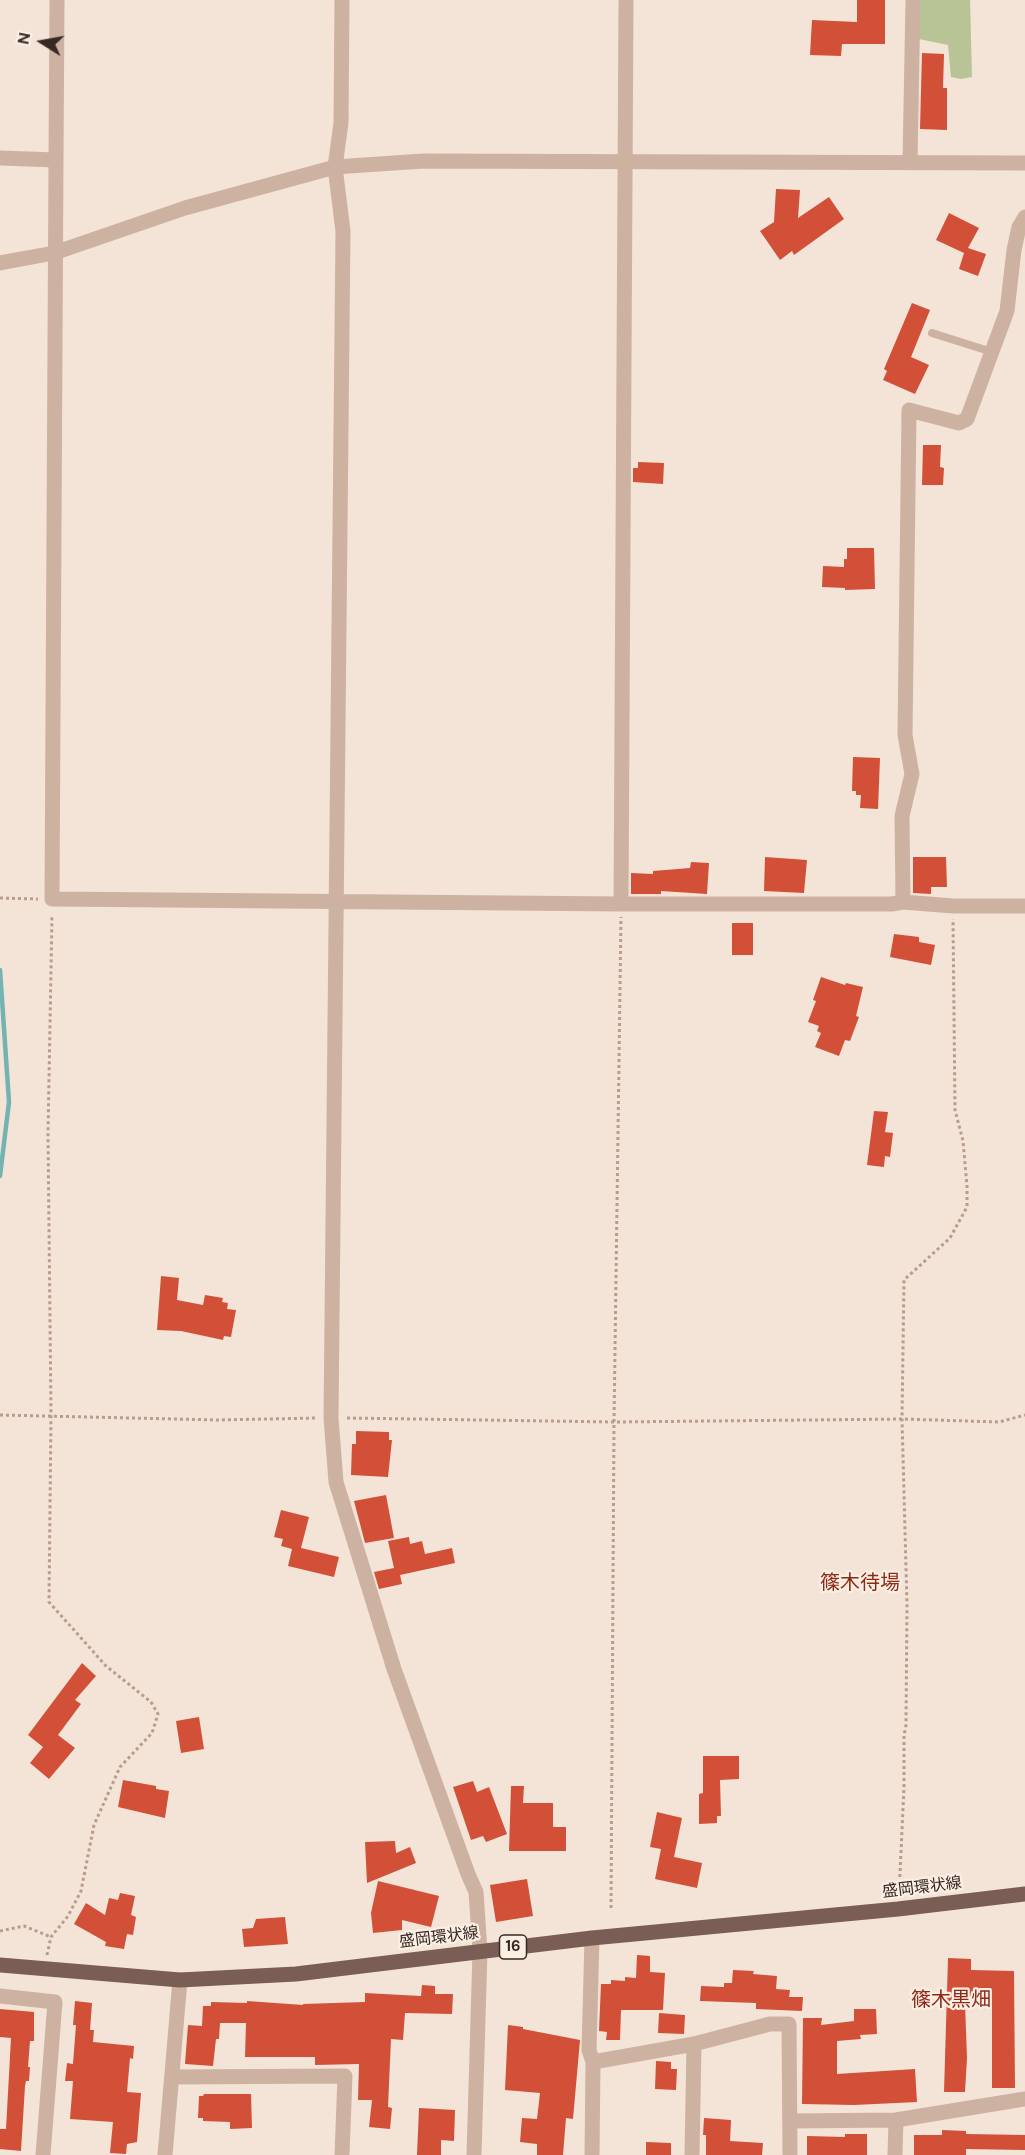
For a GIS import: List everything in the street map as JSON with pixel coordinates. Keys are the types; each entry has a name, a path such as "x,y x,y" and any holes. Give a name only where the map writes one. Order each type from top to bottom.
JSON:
{"main road":[{"name":"盛岡環状線","path":"0,1965 180,1980 296,1974 592,1938 898,1909 1025,1894"}],"street":[{"path":"57,0 52,899 621,904 892,904 903,902 953,906 1025,906"},
{"path":"342,0 341,123 335,167 343,231 331,1418 336,1482 394,1669 476,1892 480,1951 474,2155"},
{"path":"621,904 626,0"},
{"path":"910,161 913,0"},
{"path":"0,158 56,159"},
{"path":"0,263 54,254 185,208 335,167 423,161 1025,163"},
{"path":"903,902 903,816 912,774 905,735 909,410 959,423 967,419 1006,311 1014,250 1019,227 1025,217"},
{"path":"592,1938 589,2050 593,2062 592,2155"},
{"path":"165,2155 180,1980"},
{"path":"0,1996 55,2002 43,2155"},
{"path":"593,2062 693,2044 770,2024 789,2024 790,2155"},
{"path":"692,2155 693,2044"},
{"path":"172,2077 345,2076 342,2155"},
{"path":"790,2121 896,2120 1025,2099"},
{"path":"895,2155 896,2120"}],"lane":[{"path":"932,333 992,352"}],"path":[{"path":"0,898 52,899 48,1134 51,1415 49,1602 106,1666 151,1702 158,1714 152,1733 120,1767 94,1825 81,1891 68,1916 51,1937 46,1969"},
{"path":"611,1908 614,1422 621,904"},
{"path":"898,1909 906,1725 907,1605 902,1419 904,1280 950,1238 967,1207 963,1141 955,1110 953,906"},
{"path":"0,1415 218,1420 331,1418 614,1422 902,1419 999,1422 1025,1415"},
{"path":"0,1931 24,1926 51,1937"}],"green space":[{"path":"920,0 970,0 972,77 961,79 951,77 948,45 919,39"}],"building":[{"path":"857,0 885,0 885,44 842,44 841,56 810,55 812,20 857,22"},
{"path":"922,53 944,54 943,88 947,88 947,130 920,129"},
{"path":"776,189 800,190 798,218 829,197 844,219 794,255 792,251 780,260 760,231 774,222"},
{"path":"949,213 979,228 968,248 986,254 978,276 959,269 964,253 936,240"},
{"path":"912,303 930,310 911,357 929,365 915,394 883,380 887,371 884,369"},
{"path":"923,445 941,445 940,467 944,468 943,485 922,485"},
{"path":"638,462 664,463 663,484 633,482 633,468 638,468"},
{"path":"847,548 874,548 875,589 845,590 845,588 822,587 823,566 844,567"},
{"path":"853,757 880,758 878,809 860,808 861,795 856,795 856,791 852,791"},
{"path":"765,857 807,860 804,893 764,891"},
{"path":"913,857 946,857 947,887 931,887 931,894 913,893"},
{"path":"691,862 709,863 707,894 661,891 661,894 631,894 631,873 653,874 653,871 690,868"},
{"path":"732,923 753,923 753,955 732,955"},
{"path":"894,934 919,937 919,942 935,945 931,965 890,957"},
{"path":"821,977 845,985 846,983 863,987 856,1016 859,1017 850,1041 845,1040 839,1056 815,1047 821,1033 817,1031 819,1026 808,1022 816,1001 813,1000"},
{"path":"874,1111 888,1112 885,1132 893,1133 890,1157 885,1156 884,1167 867,1165"},
{"path":"161,1276 179,1278 177,1300 203,1305 205,1295 223,1298 222,1302 228,1303 227,1309 236,1310 231,1337 224,1336 223,1340 181,1331 157,1330"},
{"path":"356,1431 389,1432 389,1440 392,1440 388,1477 351,1475 352,1444 356,1444"},
{"path":"386,1495 394,1538 365,1543 354,1501"},
{"path":"281,1510 309,1517 301,1548 339,1557 334,1577 288,1566 292,1549 281,1546 283,1539 274,1537"},
{"path":"409,1537 410,1544 422,1541 425,1554 452,1548 455,1563 400,1575 402,1584 379,1589 374,1572 394,1568 388,1541"},
{"path":"82,1663 96,1676 75,1700 81,1704 58,1735 75,1748 49,1779 30,1763 43,1747 28,1735"},
{"path":"199,1717 204,1749 181,1753 176,1721"},
{"path":"703,1756 739,1756 739,1779 720,1780 721,1816 717,1816 717,1823 699,1824 699,1794 703,1793"},
{"path":"123,1780 156,1786 156,1789 169,1791 165,1818 118,1807"},
{"path":"473,1781 477,1792 489,1787 507,1834 486,1842 483,1836 471,1840 453,1787"},
{"path":"511,1786 524,1786 523,1803 553,1803 553,1827 566,1827 566,1851 509,1851"},
{"path":"657,1812 682,1818 674,1857 702,1863 697,1888 655,1879 661,1849 650,1847"},
{"path":"395,1841 396,1853 410,1847 416,1863 367,1883 365,1842"},
{"path":"527,1879 533,1916 496,1922 490,1885"},
{"path":"378,1881 439,1896 431,1927 402,1920 402,1930 373,1933 371,1913"},
{"path":"120,1893 135,1896 131,1915 136,1917 133,1935 127,1934 124,1949 105,1946 106,1942 74,1924 86,1903 105,1915 109,1898 118,1900"},
{"path":"285,1917 288,1944 244,1947 242,1929 253,1928 256,1919"},
{"path":"637,1955 650,1956 650,1972 665,1973 663,2010 621,2010 620,2040 606,2040 607,2032 599,2031 601,1984 611,1984 611,1980 625,1981 625,1977 636,1978"},
{"path":"948,1958 971,1959 971,1970 1014,1971 1015,2088 992,2088 992,2005 965,2004 967,2058 965,2092 944,2092"},
{"path":"733,1970 754,1971 753,1974 777,1976 776,1989 790,1990 789,1997 803,1997 802,2011 756,2009 756,2003 700,2001 701,1986 724,1987 724,1983 732,1983"},
{"path":"422,1985 435,1986 435,1994 453,1994 452,2014 405,2013 403,2040 391,2039 388,2107 392,2108 390,2129 369,2127 372,2100 358,2100 359,2064 315,2065 315,2057 245,2057 246,2023 220,2023 213,2066 185,2064 188,2025 202,2026 203,2006 211,2006 211,2002 247,2003 247,2001 303,2005 365,2002 365,1993 421,1996"},
{"path":"75,2001 92,2003 90,2030 94,2030 93,2042 134,2046 133,2059 130,2058 127,2092 141,2093 137,2142 127,2144 126,2154 110,2153 113,2122 70,2119 73,2081 65,2081 67,2063 73,2064"},
{"path":"0,2009 34,2012 34,2041 30,2041 29,2081 26,2081 25,2086 21,2151 0,2149 0,2129 6,2129 11,2038 0,2037"},
{"path":"854,2009 876,2009 877,2034 860,2035 861,2039 837,2041 837,2074 915,2069 917,2102 854,2105 802,2104 803,2018 822,2018 821,2025 854,2021"},
{"path":"659,2013 685,2015 684,2034 658,2033"},
{"path":"508,2025 580,2040 573,2119 566,2118 563,2155 537,2155 537,2144 520,2142 522,2118 537,2119 540,2093 505,2090"},
{"path":"656,2061 671,2062 671,2069 677,2069 676,2090 655,2089"},
{"path":"204,2094 251,2094 252,2128 230,2129 230,2122 203,2121 203,2118 198,2118 199,2096"},
{"path":"419,2108 455,2110 454,2141 441,2140 441,2155 417,2155"},
{"path":"704,2118 731,2120 730,2141 763,2143 762,2155 706,2155 706,2135 703,2135"},
{"path":"942,2130 966,2131 966,2134 1025,2135 1025,2150 966,2149 966,2155 914,2155 914,2135 942,2135"},
{"path":"845,2134 867,2134 867,2155 807,2155 807,2136 845,2137"},
{"path":"646,2142 671,2143 671,2155 646,2155"}],"waterway":[{"path":"0,970 9,1102 0,1176"}],"district":[{"name":"篠木待場","path":"860,1584"},
{"name":"篠木黒畑","path":"951,2001"}]}
